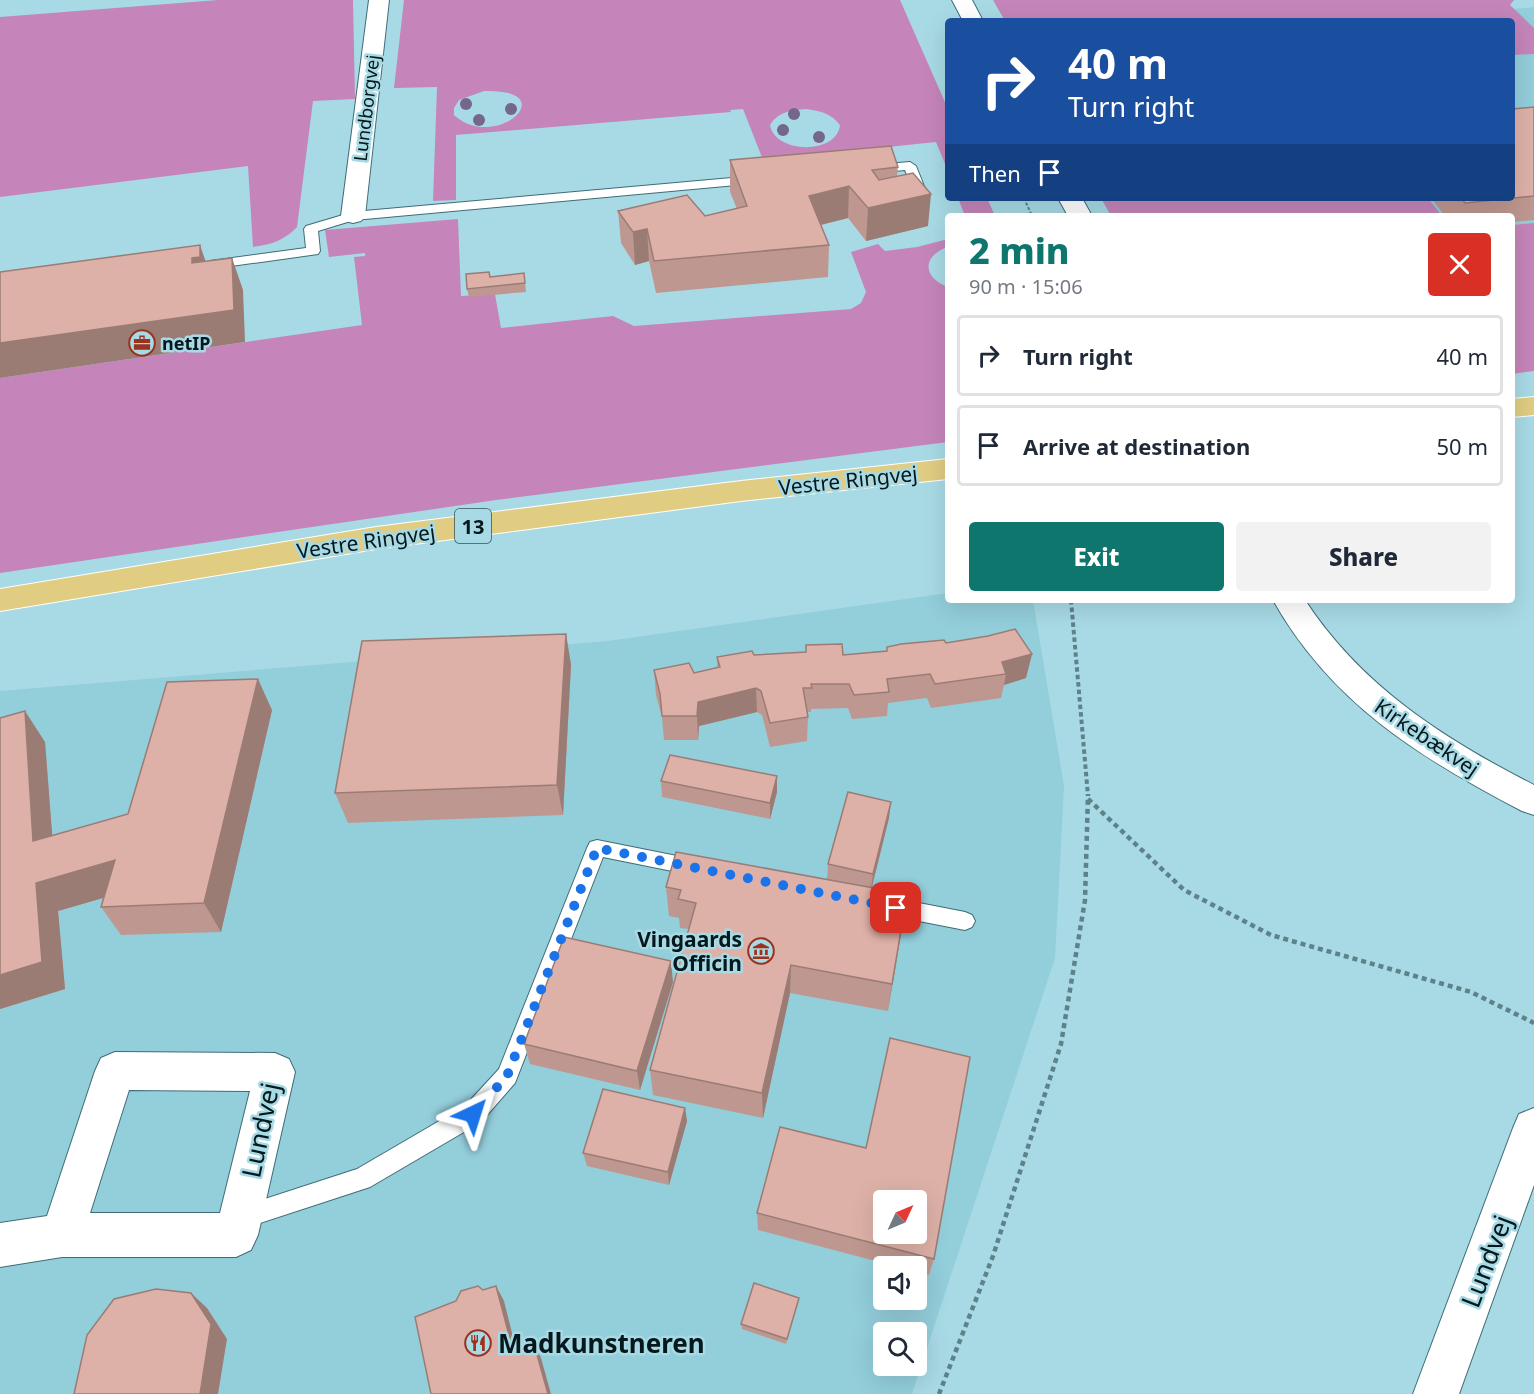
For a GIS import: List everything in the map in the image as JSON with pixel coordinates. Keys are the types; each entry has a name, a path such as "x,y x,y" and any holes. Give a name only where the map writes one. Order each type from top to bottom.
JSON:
{"main road":[{"path":"1515,408 1534,406"},
{"name":"Vestre Ringvej","path":"0,600 376,538 741,491 945,469"}],"street":[{"name":"Lundborgvej","path":"353,216 379,0"},
{"path":"962,0 971,18"},
{"name":"Kirkebækvej","path":"1291,603 1301,622 1333,662 1372,702 1421,739 1476,772 1534,801"},
{"name":"Lundvej","path":"62,1235 115,1071 275,1072 240,1218"},
{"name":"Lundvej","path":"1436,1394 1526,1179 1534,1128"},
{"path":"0,1245 62,1235 236,1235 240,1218"}],"lane":[{"path":"862,170 910,166 928,212"},
{"path":"194,267 313,251 311,229 353,216 767,179"},
{"path":"240,1218 362,1179 473,1114 507,1076 597,848 712,871"},
{"path":"862,901 965,921"}],"path":[{"path":"939,1394 993,1256 1060,1044 1085,900 1088,799 1071,603"},
{"path":"1088,799 1184,890 1271,936 1471,992 1534,1023"}],"shaded area":[{"path":"218,0 353,0 355,99 313,101 297,227 292,232 277,241 253,247 248,166 0,197 0,17"},
{"path":"404,0 900,0 945,102 945,164 936,142 763,160 743,109 730,110 731,112 456,135 456,200 433,201 437,87 394,88","holes":["484,91 508,93 520,99 521,108 515,116 503,124 488,127 470,125 454,115 454,108 459,100","806,109 829,115 840,125 836,135 828,142 818,146 794,146 774,135 770,125 781,114 790,111"]},
{"path":"993,0 1514,0 1510,5 1534,28 1534,54 1515,55 1515,18 1003,18"},
{"path":"1534,7 1534,243 1515,245 1515,213 1408,213 1398,201 1515,201 1515,18 1411,18"},
{"path":"959,201 988,201 994,213 964,213"},
{"path":"1103,201 1430,201 1440,213 1109,213"},
{"path":"458,219 461,296 495,294 501,328 613,316 634,326 851,309 861,303 866,292 851,252 878,244 885,251 917,247 945,240 945,248 933,256 928,267 934,278 945,286 945,442 496,500 0,573 0,378 362,325 354,257 365,256 365,253 329,257 325,230"},
{"path":"1534,223 1534,371 1515,374 1515,225"},
{"path":"945,593 945,603 1034,603 1064,786 1055,958 927,1348 927,1322 873,1322 873,1376 918,1376 912,1394 0,1394 0,691 608,641"}],"building":[{"path":"1534,107 1534,196 1515,198 1515,109"},
{"path":"891,146 898,167 872,170 879,180 913,173 931,194 868,208 849,186 809,196 829,245 654,261 647,229 633,232 618,211 687,195 705,216 747,206 730,160"},
{"path":"200,245 200,257 192,258 192,263 232,258 234,310 0,343 0,272"},
{"path":"489,272 490,277 524,273 525,283 467,289 466,274"},
{"path":"1015,629 1032,654 1002,662 1006,674 935,684 930,674 887,679 889,692 854,695 849,684 811,684 812,688 803,688 808,717 770,723 761,691 756,688 698,702 697,716 662,716 654,670 689,663 694,673 720,667 717,657 752,651 754,655 806,652 806,645 842,644 843,655 887,651 887,647 901,644 944,640 946,643"},
{"path":"566,634 557,785 335,793 362,641"},
{"path":"258,679 204,903 101,907 115,860 36,883 42,962 0,975 0,718 25,711 33,841 128,814 167,682"},
{"path":"670,755 777,776 770,803 661,781"},
{"path":"848,792 891,802 873,874 828,864"},
{"path":"676,852 907,894 892,984 791,965 762,1093 650,1070 696,903 678,899 681,890 666,887"},
{"path":"564,937 671,961 637,1071 524,1044"},
{"path":"890,1038 970,1057 934,1259 876,1244 927,1244 927,1190 873,1190 873,1243 757,1213 780,1127 866,1148"},
{"path":"603,1089 685,1108 668,1172 583,1153"},
{"path":"754,1283 799,1298 787,1339 741,1324"},
{"path":"478,1286 483,1290 496,1286 513,1350 534,1344 548,1394 431,1394 415,1317 456,1301 461,1291"},
{"path":"156,1289 191,1293 211,1324 200,1394 74,1394 87,1335 114,1299"}],"place":[{"name":"netIP","path":"142,343"},
{"name":"Vingaards Officin","path":"761,951"},
{"name":"Madkunstneren","path":"478,1343"}],"route":[{"path":"473,1114 507,1076 597,848 896,908"}]}
